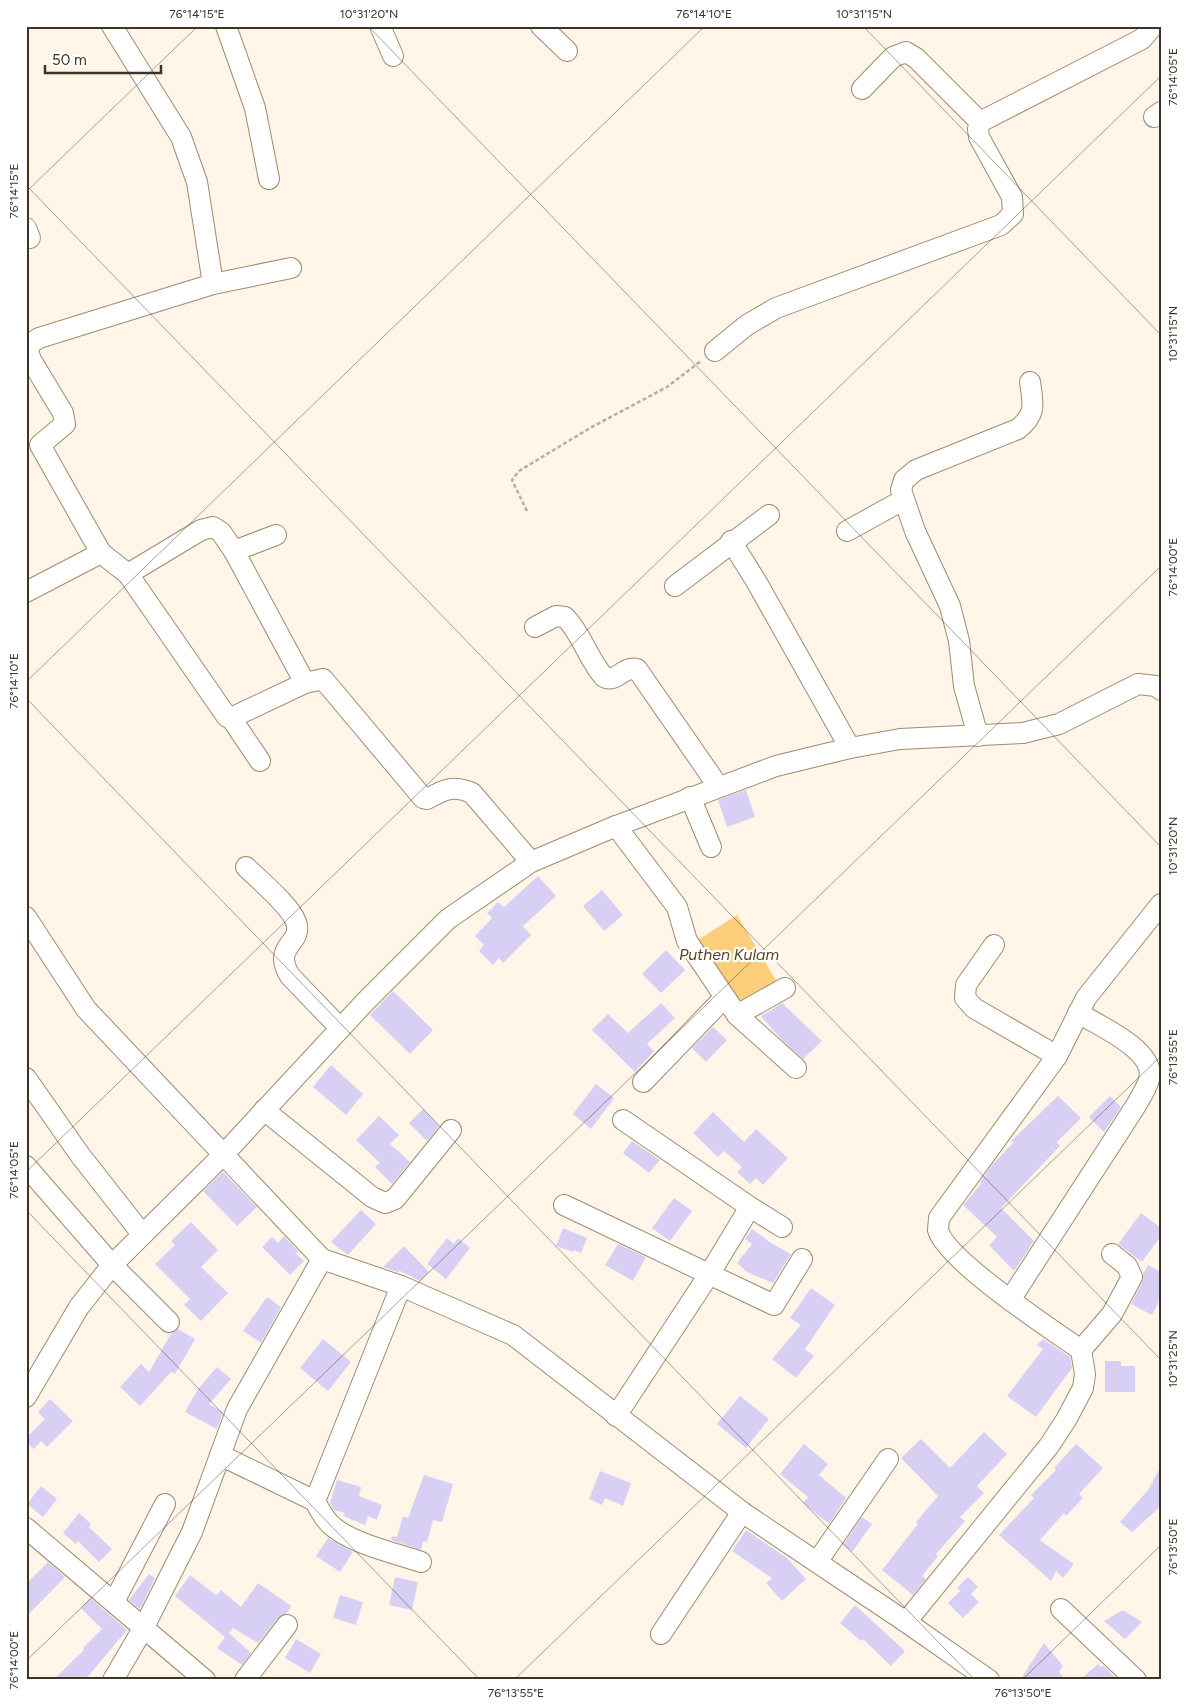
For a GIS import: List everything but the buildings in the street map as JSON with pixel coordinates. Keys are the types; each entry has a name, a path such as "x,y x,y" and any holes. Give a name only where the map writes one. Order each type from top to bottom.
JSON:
{"street":[{"path":"112,26 181,137 197,182 213,284"},
{"path":"226,26 255,108 269,179"},
{"path":"380,26 393,56"},
{"path":"541,26 567,51"},
{"path":"715,351 747,325 776,308 1001,225 1013,214 1012,198 979,137 978,129 980,122 1155,32"},
{"path":"862,88 893,57 906,52 916,58 980,122"},
{"path":"260,761 231,718 227,717 128,574 102,553 33,449 65,424 63,413 31,360 28,351 31,343 38,338 213,284 291,268"},
{"path":"978,736 964,686 959,641 950,606 900,490 904,480 916,470 1018,429 1030,420 1034,405 1030,382"},
{"path":"848,531 903,500"},
{"path":"675,586 731,541 768,515"},
{"path":"128,574 201,530 213,527 221,532 234,551 305,683"},
{"path":"234,551 276,535"},
{"path":"731,541 756,581 850,748"},
{"path":"26,592 102,553"},
{"path":"535,627 556,616 565,617 572,624 596,668 604,677 613,678 630,668 637,668 718,786"},
{"path":"231,718 305,683 324,679 423,798 427,799 447,788 459,788 472,794 531,862"},
{"path":"27,1394 79,1306 112,1265 224,1154 340,1028 448,919 531,862 718,786 776,766 850,748 900,739 1023,734 1059,724 1138,684 1156,686 1161,690"},
{"path":"690,797 711,847"},
{"path":"616,826 677,907 687,941 724,998 737,1015 796,1068"},
{"path":"246,867 290,912 297,924 296,934 283,954 284,966 290,976 340,1028"},
{"path":"906,1622 1049,1446 1066,1420 1083,1388 1085,1374 1081,1350 1010,1300 972,1270 947,1244 938,1230 939,1218 1057,1056 1086,998 1161,904"},
{"path":"26,917 86,1009 322,1259 401,1286 514,1335 742,1512 906,1622 978,1677"},
{"path":"994,945 966,985 965,998 974,1008 1057,1056"},
{"path":"737,1015 785,988"},
{"path":"643,1082 724,998"},
{"path":"1010,1300 1135,1107 1150,1078 1147,1061 1138,1049 1078,1013"},
{"path":"26,1078 80,1155 142,1234"},
{"path":"264,1110 372,1196 385,1203 395,1199 451,1130"},
{"path":"623,1120 782,1227"},
{"path":"26,1166 112,1265 169,1322"},
{"path":"564,1205 774,1305 802,1259"},
{"path":"616,1416 710,1273 750,1207"},
{"path":"1081,1350 1112,1314 1132,1277 1127,1266 1112,1254"},
{"path":"113,1680 144,1627 192,1532 237,1409 322,1259"},
{"path":"315,1501 401,1286"},
{"path":"220,1455 315,1501 322,1515 331,1526 355,1539 421,1562"},
{"path":"817,1562 888,1459"},
{"path":"114,1602 165,1504"},
{"path":"661,1634 742,1512"},
{"path":"26,1528 205,1680"},
{"path":"1061,1609 1136,1680"},
{"path":"245,1680 286,1625"}],"path":[{"path":"527,511 512,480 519,471 590,428 667,387 715,351"}],"water":[{"name":"Puthen Kulam","path":"737,915 777,982 733,1008 690,945"}]}
